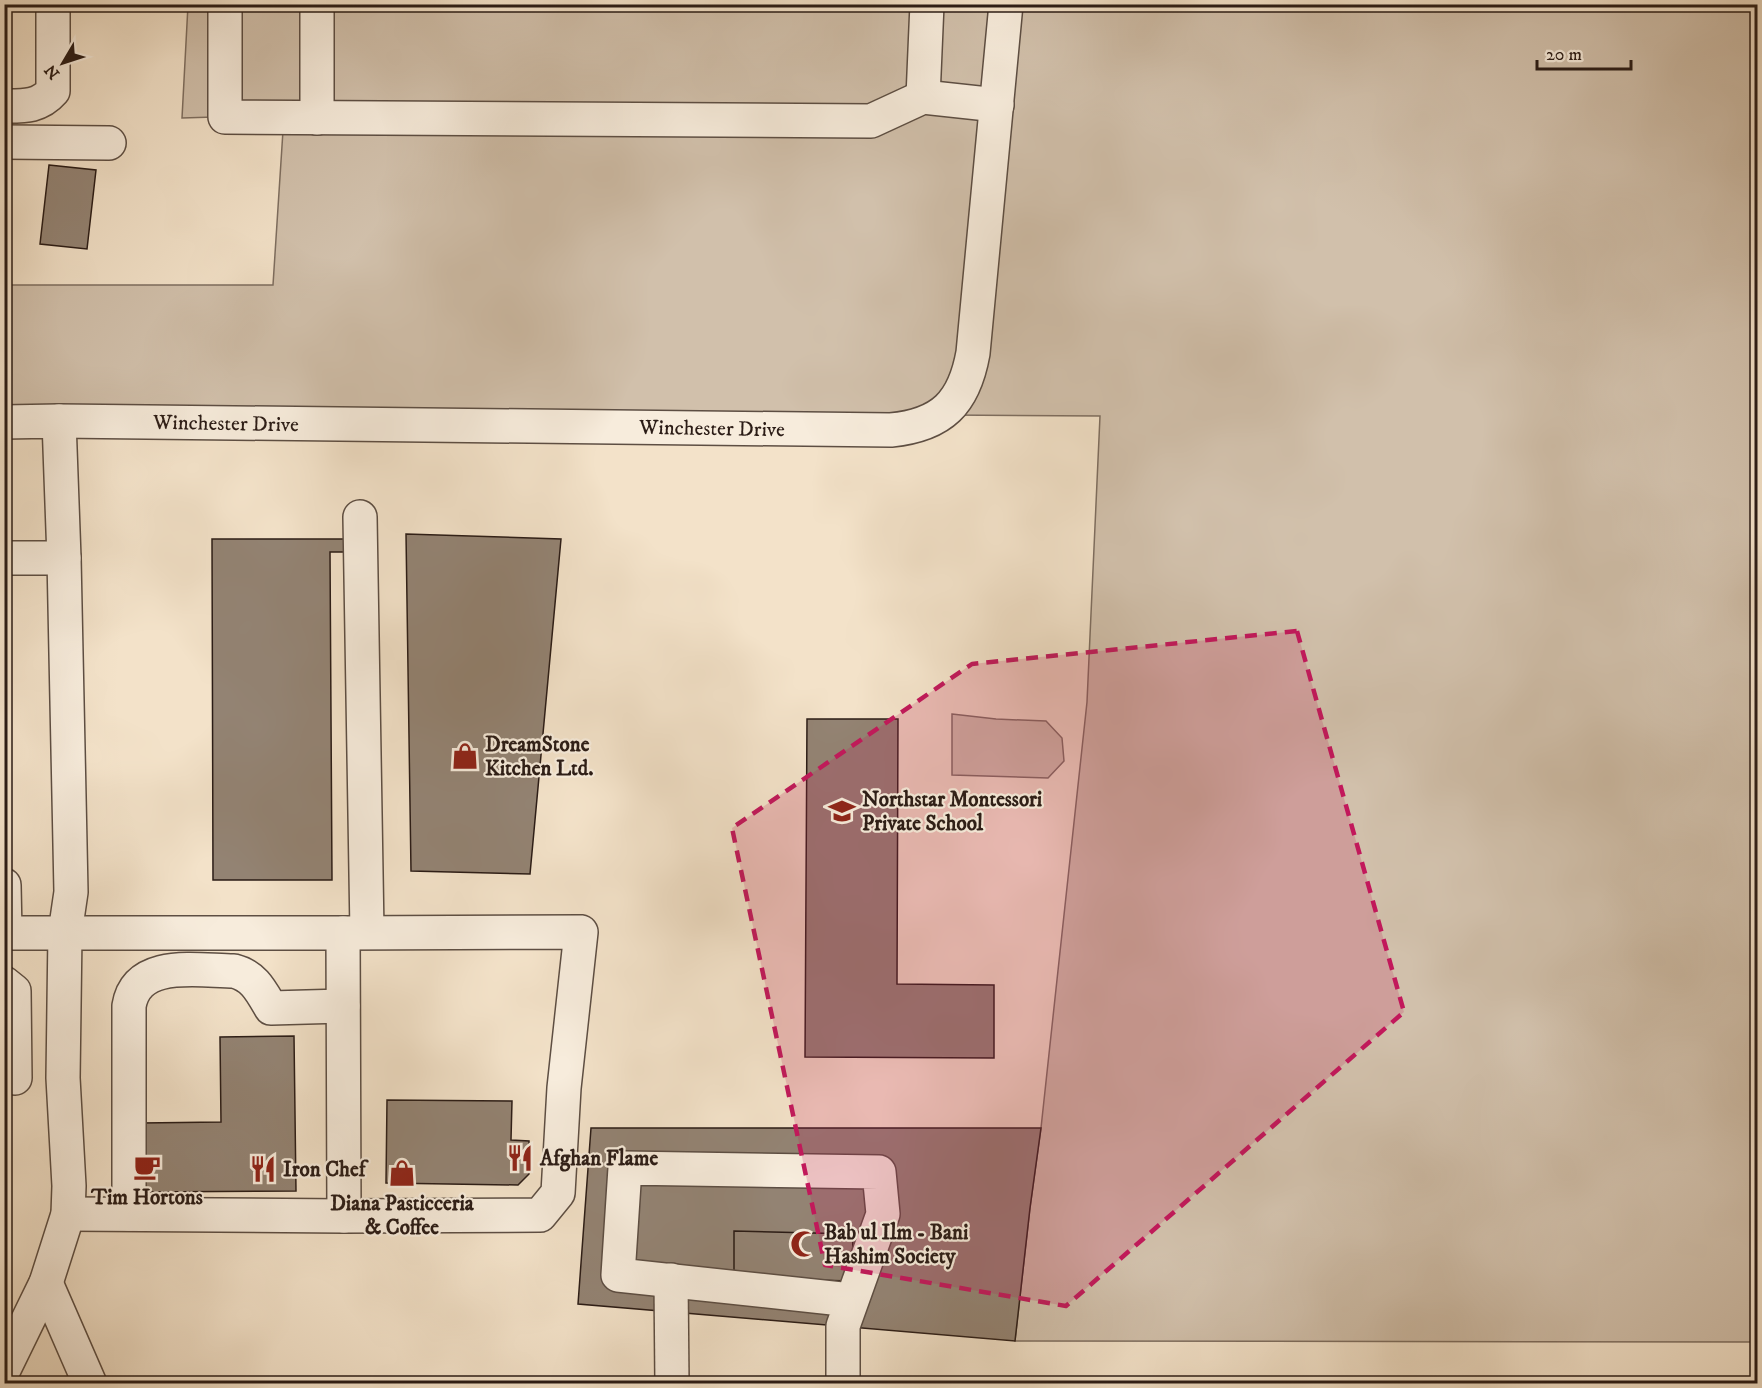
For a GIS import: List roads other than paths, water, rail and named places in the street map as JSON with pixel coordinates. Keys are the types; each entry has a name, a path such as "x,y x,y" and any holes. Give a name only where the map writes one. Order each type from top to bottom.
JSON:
{"street":[{"path":"4,105 35,105 53,91 53,4"},
{"path":"225,4 225,117 871,121 923,97 997,105"},
{"path":"317,4 317,118"},
{"path":"923,97 927,4"},
{"name":"Winchester Drive","path":"4,422 891,430 920,425 944,413 953,405 964,388 971,364 1006,4"},
{"path":"4,142 109,143"},
{"path":"4,1369 46,1283 68,1214 69,1186 63,1078 65,933 71,892 59,421"},
{"path":"344,1216 343,1006 355,932 360,518"},
{"path":"4,558 64,558"},
{"path":"4,885 5,933 581,932 564,1088 558,1193 540,1215 68,1214"},
{"path":"129,1214 129,1006 137,987 147,977 169,970 234,971 244,974 256,984 271,1008 343,1006"},
{"path":"8,1008 10,1078 63,1078"},
{"path":"843,1383 843,1326 883,1215 879,1172 625,1168 618,1275 851,1300"},
{"path":"670,1280 672,1383"},
{"path":"46,1283 90,1383"}],"place":[{"name":"DreamStone Kitchen Ltd.","path":"465,756"},
{"name":"Northstar Montessori Private School","path":"842,811"},
{"name":"Afghan Flame","path":"520,1158"},
{"name":"Tim Hortons","path":"147,1167"},
{"name":"Iron Chef","path":"263,1169"},
{"name":"Diana Pasticceria & Coffee","path":"402,1173"},
{"name":"Bab ul Ilm - Bani Hashim Society","path":"804,1244"}]}
